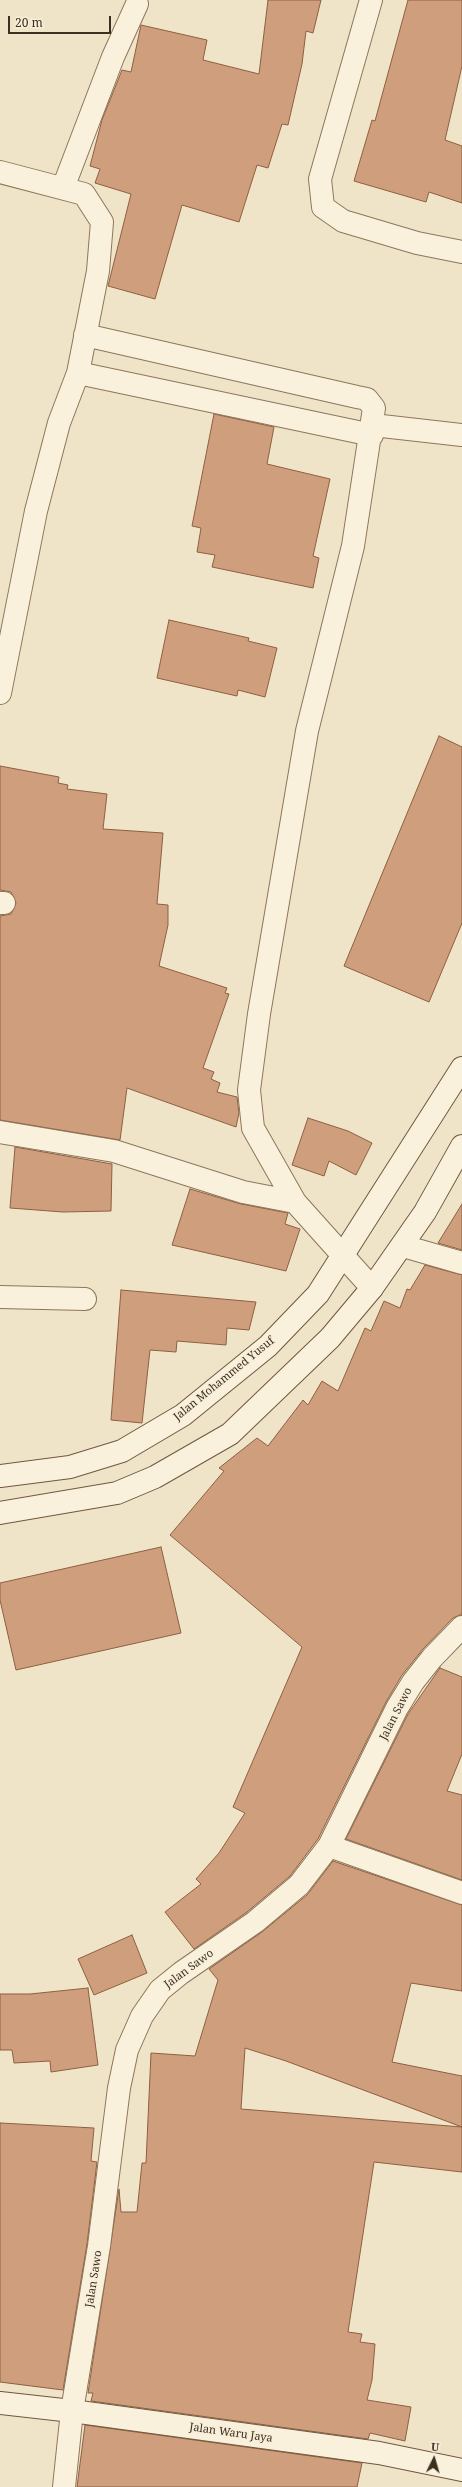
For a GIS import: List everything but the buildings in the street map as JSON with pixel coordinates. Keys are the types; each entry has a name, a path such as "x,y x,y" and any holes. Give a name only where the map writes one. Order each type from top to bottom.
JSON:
{"street":[{"path":"371,0 320,179 322,207 343,221 417,243 462,252"},
{"path":"63,188 113,57 137,4"},
{"path":"0,172 84,194 102,222 98,271 78,373 59,423 36,510 0,694"},
{"path":"85,335 367,399 374,408 372,430 353,546 305,738 252,1061 249,1090 254,1128 295,1202 372,1288"},
{"path":"78,373 372,430 462,435"},
{"name":"Jalan Mohammed Yusuf","path":"0,1476 70,1467 122,1451 183,1415 268,1346 318,1294 462,1068"},
{"path":"0,1132 114,1151 243,1192 295,1202"},
{"path":"0,1513 117,1493 155,1476 230,1434 330,1338 372,1288 404,1246 462,1146"},
{"path":"404,1246 462,1264"},
{"path":"0,1297 85,1299"},
{"name":"Jalan Sawo","path":"64,2487 72,2411 99,2246 119,2088 127,2050 142,2016 160,1990 181,1973 255,1922 299,1885 328,1846 397,1708 413,1682 432,1658 462,1628"},
{"path":"328,1846 462,1893"},
{"name":"Jalan Waru Jaya","path":"0,2403 72,2411 379,2453 462,2470"}]}
